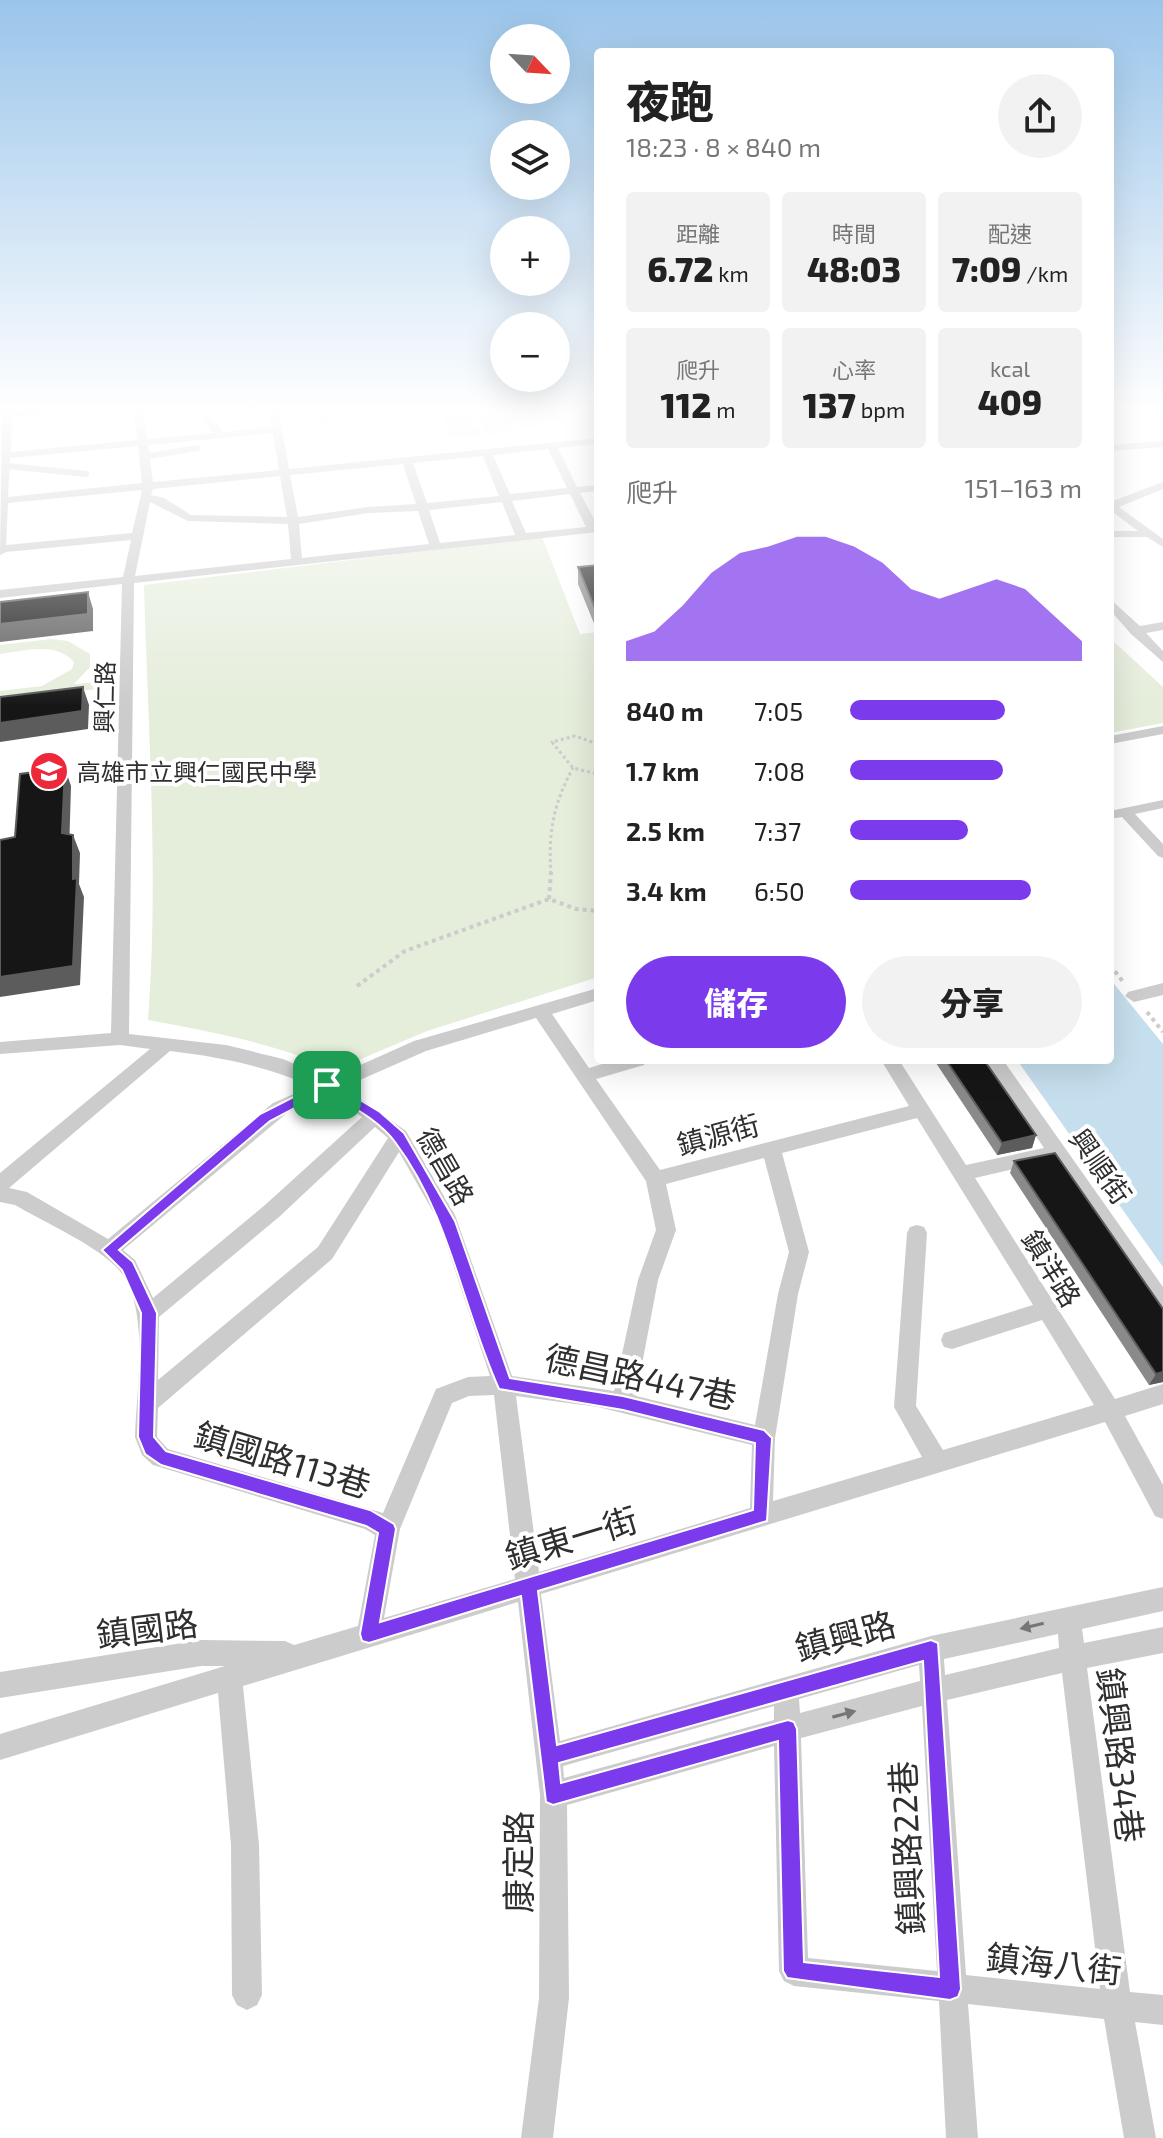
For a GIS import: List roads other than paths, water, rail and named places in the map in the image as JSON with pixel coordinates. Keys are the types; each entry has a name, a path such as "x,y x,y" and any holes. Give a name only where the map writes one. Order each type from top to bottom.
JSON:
{"street":[{"path":"2,506 0,550 137,536"},
{"name":"興仁路","path":"120,1039 128,580 144,506"},
{"path":"169,506 188,518 293,521 368,510 436,506"},
{"path":"291,506 297,562"},
{"path":"511,506 522,538"},
{"path":"584,506 594,526"},
{"path":"425,507 436,547"},
{"path":"1114,508 1163,544"},
{"path":"0,594 594,530"},
{"path":"1114,534 1150,535 1163,531"},
{"path":"1114,607 1163,658"},
{"path":"1135,631 1163,626"},
{"path":"1114,739 1163,730"},
{"path":"1117,814 1163,804"},
{"path":"1117,814 1163,853"},
{"path":"1134,996 1163,989"},
{"path":"109,1250 265,1118 327,1085 420,1046 594,995"},
{"name":"鎮源街","path":"540,1010 655,1179 920,1110"},
{"name":"德昌路","path":"0,1048 120,1039 239,1054 277,1064 327,1085 375,1116 399,1136 448,1221 504,1384 528,1585"},
{"path":"0,1184 168,1043"},
{"path":"586,1075 624,1064"},
{"name":"鎮洋路","path":"892,1064 1110,1410 1163,1508"},
{"name":"興順街","path":"996,1064 1163,1304"},
{"path":"149,1313 272,1211 375,1116"},
{"path":"146,1404 325,1253 399,1136"},
{"path":"761,1515 764,1438 788,1294 799,1252 771,1149"},
{"path":"960,1174 1057,1152"},
{"path":"623,1403 648,1280 666,1230 655,1179"},
{"name":"鎮國路113巷","path":"0,1194 20,1198 109,1250 128,1266 149,1313 146,1437 150,1448 161,1458 370,1519 388,1529 369,1634"},
{"path":"917,1233 905,1407 937,1462"},
{"path":"952,1340 1045,1310"},
{"name":"德昌路447巷","path":"388,1529 444,1396 455,1388 504,1384 623,1403 764,1438"},
{"name":"鎮東一街","path":"0,1747 1163,1394"},
{"name":"康定路","path":"528,1585 553,1795 554,1998 537,2138"},
{"name":"鎮興路","path":"549,1757 931,1649 1163,1599"},
{"name":"鎮興路34巷","path":"1068,1618 1117,2006 1140,2138"},
{"path":"553,1795 933,1690 1073,1657 1163,1640"},
{"name":"鎮興路22巷","path":"931,1649 950,1989 962,2138"},
{"name":"鎮國路","path":"0,1685 109,1665 201,1653 303,1654"},
{"path":"229,1677 245,1845 247,1995"},
{"path":"786,1688 788,1729"},
{"name":"鎮海八街","path":"788,1729 794,1971 1163,2010"}],"water":[{"path":"1114,984 1163,1044 1163,1267 1020,1064 1114,1064"}],"place":[{"name":"高雄市立興仁國民中學","path":"49,771"}]}
